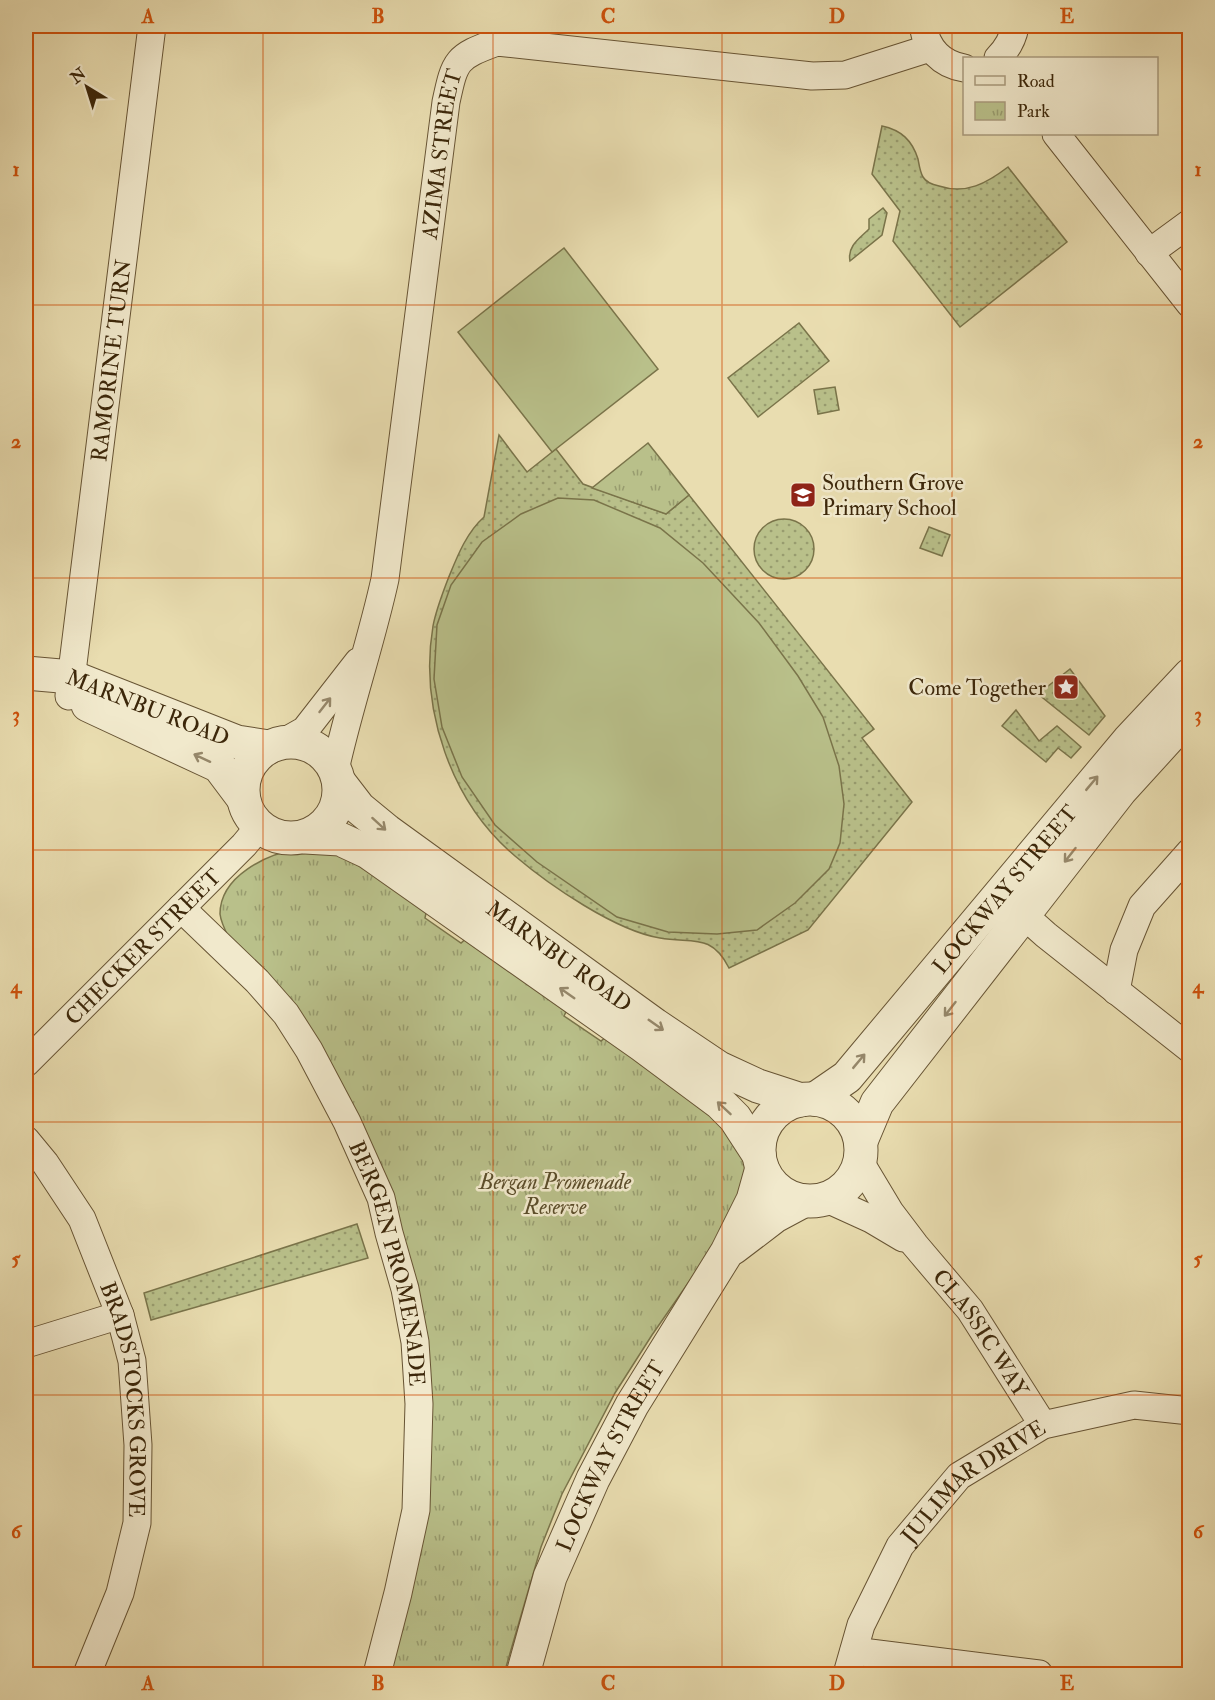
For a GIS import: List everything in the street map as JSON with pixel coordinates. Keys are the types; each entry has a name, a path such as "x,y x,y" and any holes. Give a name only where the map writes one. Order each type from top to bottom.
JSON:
{"street":[{"name":"RAMORINE TURN","path":"71,687 152,26"},
{"path":"999,57 1007,49 1016,26"},
{"path":"926,37 941,60 954,67 963,68"},
{"name":"AZIMA STREET","path":"364,654 376,619 385,579 446,102 452,72 460,59 472,51 497,42 812,76 845,75 926,37"},
{"path":"1057,135 1190,304"},
{"path":"1149,253 1190,223"},
{"path":"364,654 337,776 339,796 335,809 318,831 305,837 289,839 273,835 259,827 246,809 243,783 247,769 256,756 305,730 364,654"},
{"name":"MARNBU ROAD","path":"26,674 237,742 275,745"},
{"name":"LOCKWAY STREET","path":"861,1152 877,1103 1011,904 1129,740 1190,675"},
{"name":"MARNBU ROAD","path":"26,692 71,687 219,766 243,798"},
{"name":"LOCKWAY STREET","path":"808,1099 847,1077 1120,791 1190,714"},
{"path":"275,745 298,742 314,747 326,757 337,776"},
{"name":"MARNBU ROAD","path":"337,776 359,808 387,831 655,1025 733,1076 758,1086 808,1099"},
{"name":"CHECKER STREET","path":"26,1064 244,845 259,827"},
{"name":"MARNBU ROAD","path":"305,837 340,839 368,852 642,1045 720,1103 735,1118 760,1161"},
{"path":"1116,991 1124,950 1142,906 1190,852"},
{"path":"1011,904 1190,1049"},
{"name":"BERGEN PROMENADE","path":"181,909 257,981 286,1014 309,1050 347,1122 381,1198 405,1289 415,1342 419,1404 416,1510 377,1674"},
{"path":"808,1099 828,1102 850,1117 861,1152 854,1178 842,1190 815,1200 790,1198 778,1190 768,1180 760,1161 759,1142 769,1119 789,1103 808,1099"},
{"name":"BRADSTOCKS GROVE","path":"26,1140 45,1163 82,1219 120,1315 132,1361 138,1446 137,1523 120,1593 87,1674"},
{"name":"CLASSIC WAY","path":"861,1152 890,1212 970,1310 1043,1425"},
{"name":"LOCKWAY STREET","path":"523,1674 550,1577 593,1479 632,1405 727,1252 753,1200 760,1161"},
{"name":"LOCKWAY STREET","path":"727,1252 774,1216 815,1200"},
{"name":"CLASSIC WAY","path":"815,1200 871,1219 915,1245"},
{"path":"26,1344 120,1315"},
{"name":"JULIMAR DRIVE","path":"851,1663 861,1625 900,1546 959,1476 1043,1425 1134,1405 1190,1411"},
{"path":"851,1663 1039,1674"}],"green space":[{"path":"882,126 895,130 909,141 916,152 923,177 935,185 958,189 976,186 1008,167 1067,242 960,327 893,241 900,211 872,174"},
{"path":"883,208 887,213 882,235 850,261 852,247 869,229 869,219"},
{"path":"564,248 658,369 552,452 458,332"},
{"path":"799,323 829,361 758,417 728,378"},
{"path":"835,387 839,410 818,414 814,390"},
{"path":"499,435 527,472 556,449 583,484 666,514 689,495 874,729 862,738 912,802 808,930 729,968 715,949 707,944 643,934 604,917 564,893 515,856 473,809 457,781 436,721 431,689 430,657 433,626 439,602 467,538 484,517"},
{"path":"648,443 689,495 666,514 592,488"},
{"path":"558,498 594,500 660,528 703,563 759,623 798,676 823,717 839,766 844,804 840,843 829,869 795,903 757,930 717,934 668,932 617,917 537,862 495,825 462,777 442,727 434,679 437,625 451,585 482,542 521,514"},
{"path":"784,519 796,521 809,532 814,549 812,561 801,574 784,579 772,577 759,566 754,549 756,537 767,524"},
{"path":"929,527 950,535 942,556 920,548"},
{"path":"1070,669 1105,716 1089,735 1038,694"},
{"path":"1016,710 1039,741 1057,726 1081,747 1071,758 1058,748 1046,762 1002,726"},
{"name":"Bergan Promenade Reserve","path":"298,849 333,854 348,859 427,908 425,918 461,943 468,937 568,1008 564,1016 601,1041 607,1036 726,1122 749,1160 732,1220 652,1335 615,1393 562,1494 541,1547 504,1674 388,1674 426,1516 387,1185 230,940 220,914 222,901 228,889 247,869 273,856"},
{"path":"357,1224 368,1258 151,1320 144,1293"}],"place":[{"name":"Southern Grove Primary School","path":"803,495"},
{"name":"Come Together","path":"1066,687"}]}
